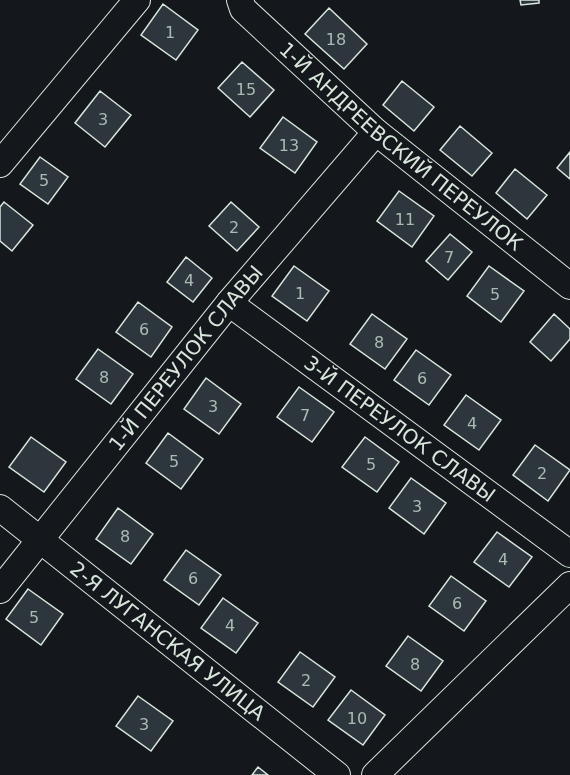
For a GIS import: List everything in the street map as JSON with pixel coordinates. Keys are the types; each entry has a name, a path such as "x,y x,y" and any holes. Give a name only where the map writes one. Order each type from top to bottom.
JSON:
{"street":[{"path":"0,164 137,0"},
{"name":"1-Й АНДРЕЕВСКИЙ ПЕРЕУЛОК","path":"240,0 243,9 376,132 570,286"},
{"name":"1-Й ПЕРЕУЛОК СЛАВЫ","path":"0,590 229,303 376,132"},
{"name":"3-Й ПЕРЕУЛОК СЛАВЫ","path":"229,303 570,554"},
{"name":"2-Я ЛУГАНСКАЯ УЛИЦА","path":"0,508 337,775"},
{"path":"375,775 570,585"}],"building":[{"path":"520,0 539,0 539,3 521,5"},
{"path":"163,4 198,30 176,60 141,35"},
{"path":"329,8 367,44 344,69 305,34"},
{"path":"242,62 274,90 250,117 218,88"},
{"path":"402,81 434,107 414,131 383,105"},
{"path":"100,91 131,115 105,147 75,123"},
{"path":"283,117 317,142 295,173 260,148"},
{"path":"460,126 492,153 472,176 440,150"},
{"path":"570,152 570,179 557,168"},
{"path":"40,157 68,177 48,204 20,184"},
{"path":"515,169 547,195 527,219 496,193"},
{"path":"399,191 434,216 412,247 377,221"},
{"path":"4,202 33,225 12,251 0,241 0,207"},
{"path":"231,202 259,227 237,251 209,226"},
{"path":"450,234 472,252 448,280 426,261"},
{"path":"186,257 212,278 193,302 167,282"},
{"path":"294,266 329,291 307,321 272,296"},
{"path":"489,266 524,291 501,322 467,296"},
{"path":"138,302 172,327 151,357 116,332"},
{"path":"372,314 407,339 385,369 350,344"},
{"path":"554,314 570,329 570,339 551,361 530,342"},
{"path":"98,349 133,374 111,404 76,379"},
{"path":"416,350 451,375 429,405 394,380"},
{"path":"206,378 241,404 219,434 184,409"},
{"path":"299,387 334,412 312,442 277,417"},
{"path":"466,395 501,420 479,450 444,425"},
{"path":"168,433 203,459 181,489 146,463"},
{"path":"31,437 66,462 44,492 9,467"},
{"path":"365,437 399,462 377,492 342,467"},
{"path":"535,445 570,470 548,501 513,475"},
{"path":"411,478 446,503 424,534 389,508"},
{"path":"118,508 153,534 131,564 96,539"},
{"path":"497,532 532,557 509,587 474,562"},
{"path":"186,550 221,575 199,605 164,580"},
{"path":"451,576 486,601 464,631 429,606"},
{"path":"28,589 63,614 41,645 6,619"},
{"path":"223,598 258,623 236,653 201,628"},
{"path":"408,636 443,661 421,691 386,666"},
{"path":"300,652 335,677 313,707 278,682"},
{"path":"351,690 385,715 363,745 328,720"},
{"path":"138,696 173,721 151,751 116,726"},
{"path":"258,767 268,775 252,775"}]}
